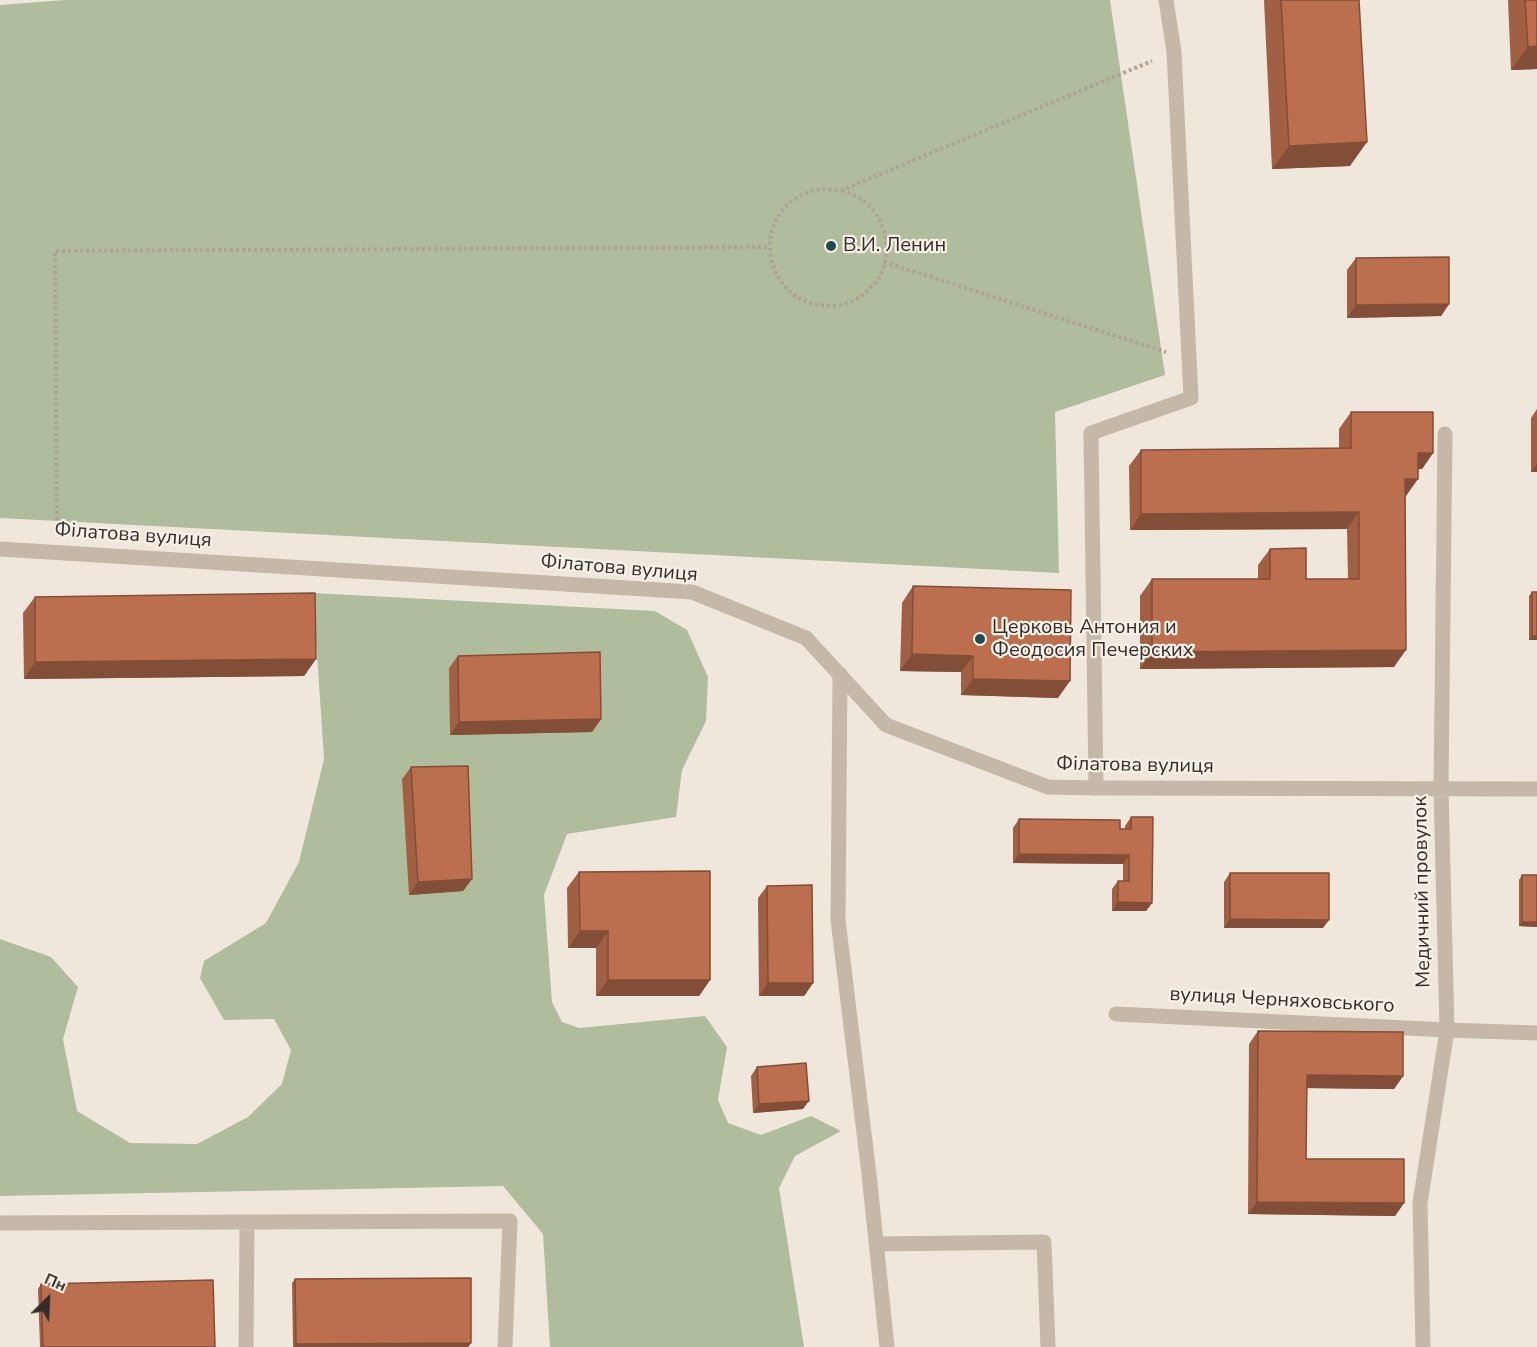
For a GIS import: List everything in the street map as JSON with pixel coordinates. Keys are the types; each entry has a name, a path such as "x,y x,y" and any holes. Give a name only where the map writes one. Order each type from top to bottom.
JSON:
{"street":[{"path":"1096,788 1091,433 1191,398 1174,52 1166,0"},
{"name":"Медичний провулок","path":"1423,1347 1420,1203 1447,1030 1441,789 1444,434"},
{"name":"Філатова вулиця","path":"0,549 692,592 807,638 886,725 1048,787 1537,789"},
{"path":"840,675 838,920 887,1347"},
{"name":"вулиця Черняховського","path":"1116,1014 1537,1033"},
{"path":"0,1223 510,1221 505,1347"},
{"path":"246,1347 247,1222"},
{"path":"876,1244 1044,1242 1048,1347"}],"path":[{"path":"842,190 866,202 882,223 888,249 881,275 864,295 840,306 814,306 790,294 774,273 768,247 775,221 792,201 816,190 842,190 1174,52"},
{"path":"58,553 54,251 768,247"},
{"path":"884,262 1189,360"}],"green space":[{"path":"65,0 1110,0 1165,375 1055,412 1059,573 0,518 0,5"},
{"path":"313,593 655,611 687,630 708,677 706,721 682,770 676,817 567,834 544,895 552,1002 562,1022 579,1028 705,1016 727,1047 718,1100 728,1123 761,1135 811,1116 841,1131 795,1156 779,1188 804,1347 550,1347 543,1234 503,1186 0,1196 0,939 51,957 78,987 63,1039 77,1111 130,1143 197,1144 248,1117 282,1084 291,1050 274,1019 224,1020 200,978 204,961 266,923 299,862 324,759"}],"building":[{"path":"1281,0 1359,0 1367,142 1289,146"},
{"path":"1525,0 1537,0 1537,46 1528,47"},
{"path":"1449,257 1449,304 1356,305 1356,258"},
{"path":"1351,412 1433,412 1433,453 1418,453 1418,479 1405,479 1406,650 1152,652 1152,579 1270,579 1270,549 1306,548 1306,579 1359,579 1359,512 1141,514 1141,450 1351,448"},
{"name":"Церковь Антония и Феодосия Печерских","path":"913,586 1071,590 1070,681 973,679 973,656 912,654"},
{"path":"1532,592 1537,592 1537,636 1532,636"},
{"path":"315,593 316,659 35,662 35,597"},
{"path":"600,652 601,719 459,722 458,656"},
{"path":"468,766 472,879 418,882 411,767"},
{"path":"1131,817 1153,817 1152,903 1118,902 1118,881 1129,881 1129,855 1019,854 1019,819 1120,820 1120,829 1131,829"},
{"path":"710,871 710,980 608,980 608,931 580,931 579,872"},
{"path":"1230,873 1329,873 1329,920 1230,919"},
{"path":"1522,875 1537,875 1537,922 1522,922"},
{"path":"812,885 813,983 768,983 767,886"},
{"path":"1258,1031 1403,1032 1403,1076 1307,1075 1306,1159 1404,1159 1404,1203 1257,1202"},
{"path":"806,1063 809,1101 759,1104 757,1067"},
{"path":"471,1278 471,1343 296,1344 295,1279"},
{"path":"213,1280 215,1347 43,1347 41,1284"}],"place":[{"name":"В.И. Ленин","path":"831,246"},
{"name":"Церковь Антония и Феодосия Печерских","path":"980,639"}]}
